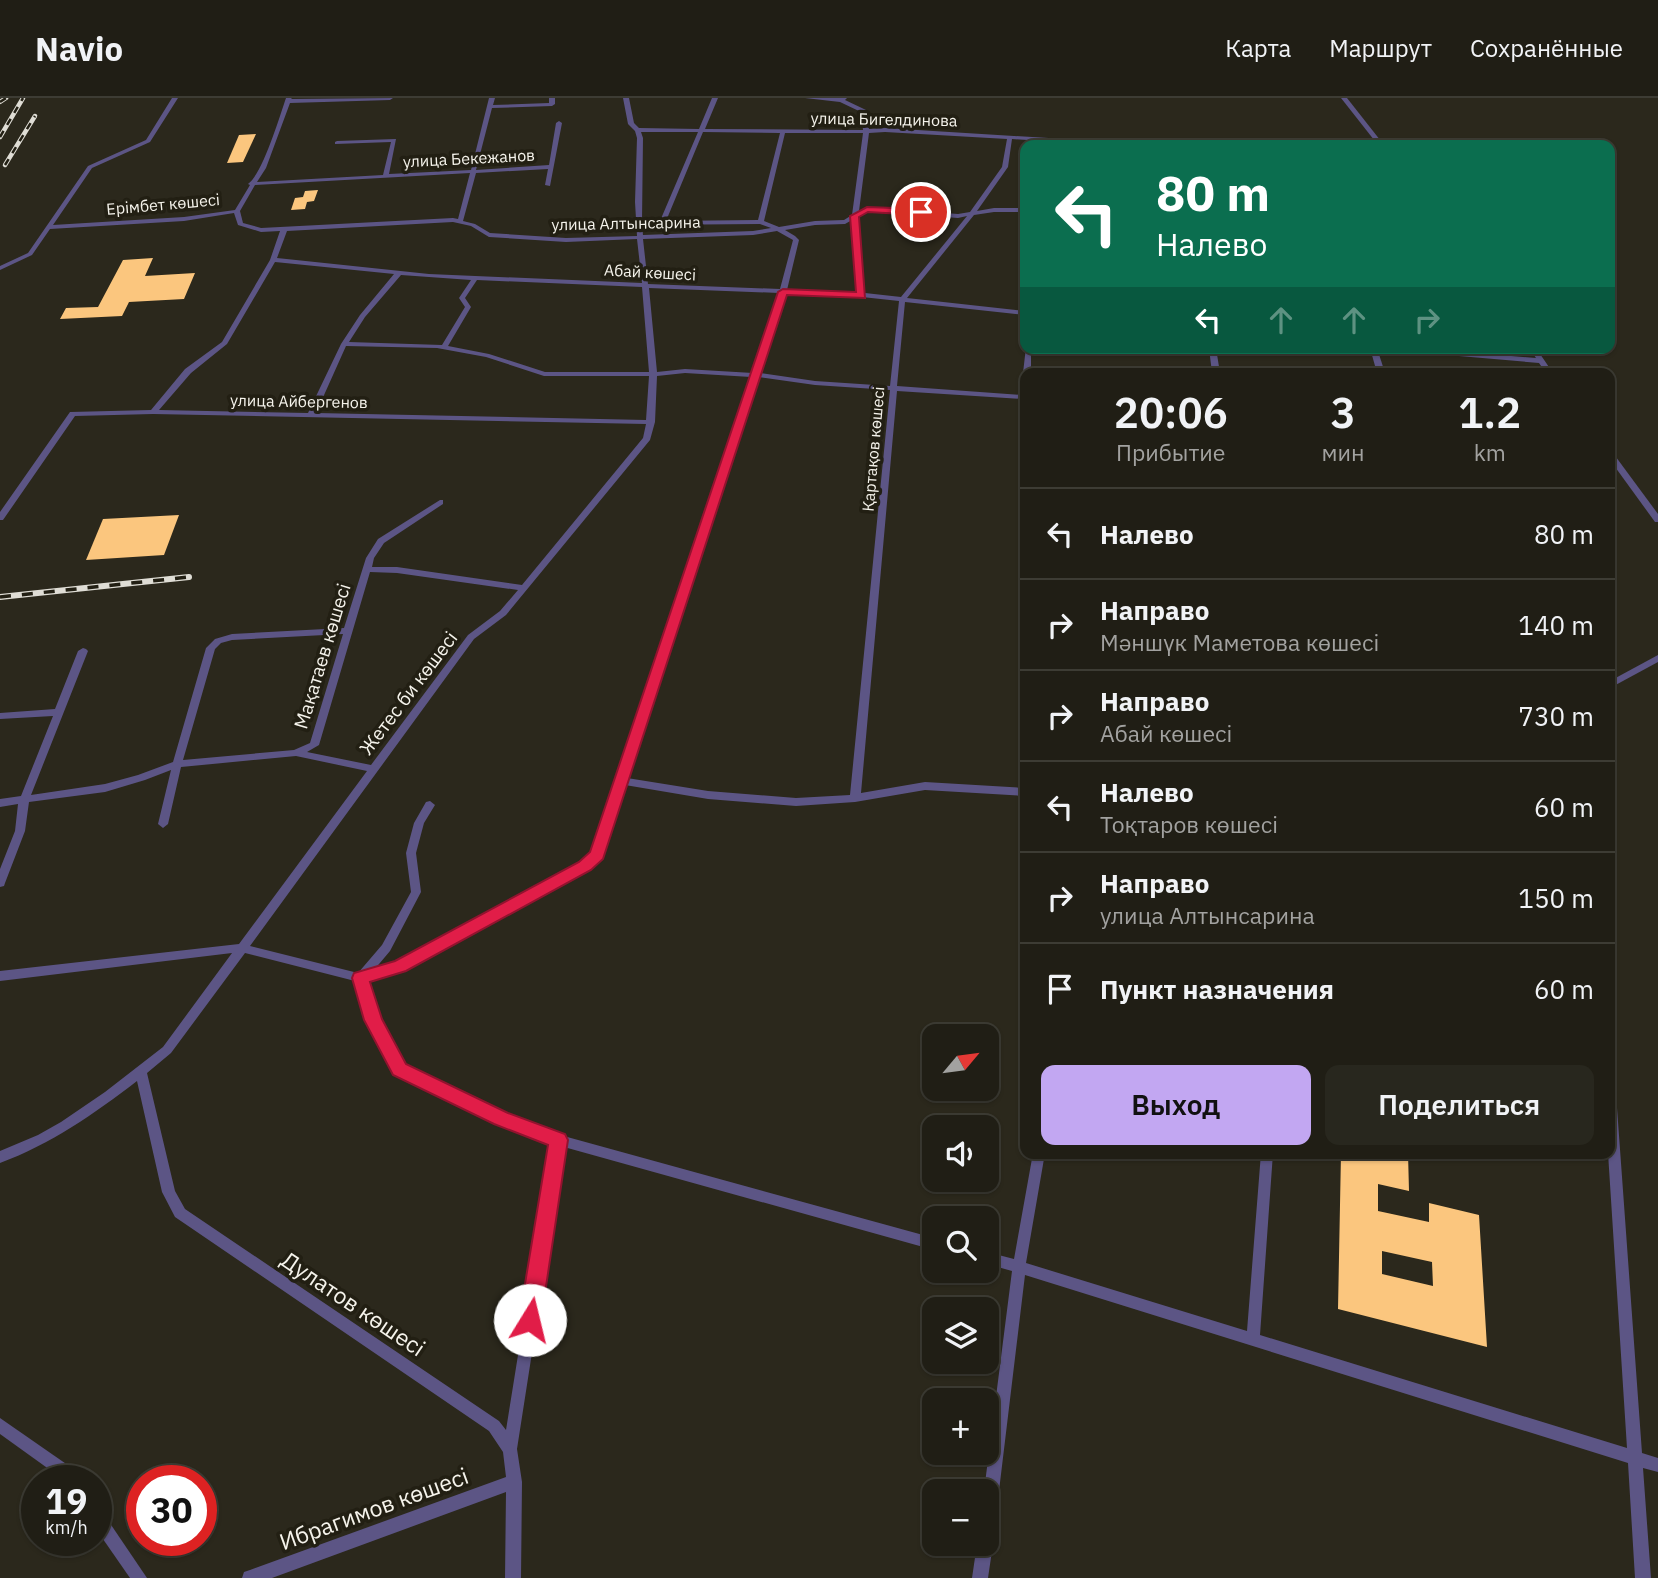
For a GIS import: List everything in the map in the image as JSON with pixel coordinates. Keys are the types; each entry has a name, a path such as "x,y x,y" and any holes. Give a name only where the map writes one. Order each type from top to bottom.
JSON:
{"street":[{"path":"0,268 30,254 90,167 148,141 175,98"},
{"path":"289,100 390,98"},
{"path":"460,222 492,98"},
{"path":"490,107 552,104 552,98"},
{"name":"Жетес би көшесі","path":"0,1157 20,1152 110,1095 167,1050 471,638 503,613 525,588 647,438 651,422 653,374 639,223 640,138 638,130 631,124 626,98"},
{"path":"662,223 715,98"},
{"path":"808,98 843,99 864,111 866,131 855,216 862,295"},
{"path":"1344,98 1377,140"},
{"name":"Ерімбет көшесі","path":"50,228 184,219 237,211 262,168 289,100"},
{"path":"548,185 559,123"},
{"name":"улица Бигелдинова","path":"638,130 866,131 1055,140"},
{"path":"761,222 783,132"},
{"path":"902,300 972,214 1005,167 1010,137"},
{"name":"улица Бекежанов","path":"337,143 394,140 386,176"},
{"name":"улица Бекежанов","path":"251,184 552,167"},
{"name":"улица Алтынсарина","path":"237,211 240,224 261,230 460,222 473,225 489,235 566,240 775,230 815,223 845,222 867,209 958,216 994,210 1020,210"},
{"path":"0,976 241,948 360,978 400,967 585,866 600,848 623,781 757,375 796,240 793,235 775,230 761,222 639,223"},
{"path":"153,412 188,371 225,343 272,260 284,229"},
{"name":"Абай көшесі","path":"272,260 475,278 862,295 1020,312"},
{"path":"311,415 344,344 362,316 399,273"},
{"path":"444,347 468,307 462,298 475,278"},
{"name":"Қартақов көшесі","path":"855,798 902,300"},
{"path":"344,344 444,347 487,355 544,374 653,374 685,370 893,389 1020,396"},
{"path":"1455,354 1542,362"},
{"path":"1536,354 1546,368"},
{"name":"улица Айбергенов","path":"0,518 73,414 153,412 651,422"},
{"path":"1615,463 1658,520"},
{"name":"Мақатаев көшесі","path":"0,803 105,788 142,778 177,764 296,753 314,745 370,558 381,541 440,502"},
{"path":"366,569 397,570 525,588"},
{"path":"163,824 177,764 211,648 218,641 232,637 348,631"},
{"path":"0,883 20,831 24,801 83,651"},
{"path":"1615,682 1658,658"},
{"path":"0,716 59,712"},
{"path":"296,753 374,769"},
{"path":"623,781 708,795 796,802 855,798 925,786 1020,792"},
{"path":"360,978 386,948 416,892 411,853 419,823 430,805"},
{"path":"360,978 373,1020 400,1070 501,1118 559,1140 922,1241"},
{"name":"Дулатов көшесі","path":"141,1070 169,1192 180,1213 494,1426 510,1449"},
{"path":"513,1578 514,1482 510,1449 559,1140"},
{"path":"993,1479 1019,1267 1039,1159"},
{"path":"1253,1340 1268,1159"},
{"path":"1614,1159 1643,1578"},
{"path":"999,1261 1658,1465"},
{"path":"0,1425 57,1465"},
{"name":"Ибрагимов көшесі","path":"250,1578 514,1482"},
{"path":"112,1538 139,1578"},
{"path":"980,1578 983,1556"}],"building":[{"path":"256,134 243,162 227,163 239,135"},
{"path":"318,190 314,201 307,202 305,209 291,210 295,198 303,197 305,191"},
{"path":"153,258 145,276 195,273 184,299 129,302 122,316 60,319 66,308 98,307 123,260"},
{"path":"179,515 164,555 86,560 103,519"},
{"path":"1341,1159 1408,1159 1409,1191 1378,1184 1378,1211 1429,1222 1429,1203 1479,1215 1487,1347 1338,1309","holes":["1382,1251 1432,1262 1433,1286 1382,1274"]}],"railway":[{"path":"0,102 6,98"},
{"path":"0,137 23,98"},
{"path":"5,165 35,116"},
{"path":"0,597 189,577"}],"route":[{"path":"530,1320 559,1140 501,1118 400,1070 373,1020 360,978 400,967 585,866 597,855 783,292 862,295 855,216 867,209 921,212"}]}
